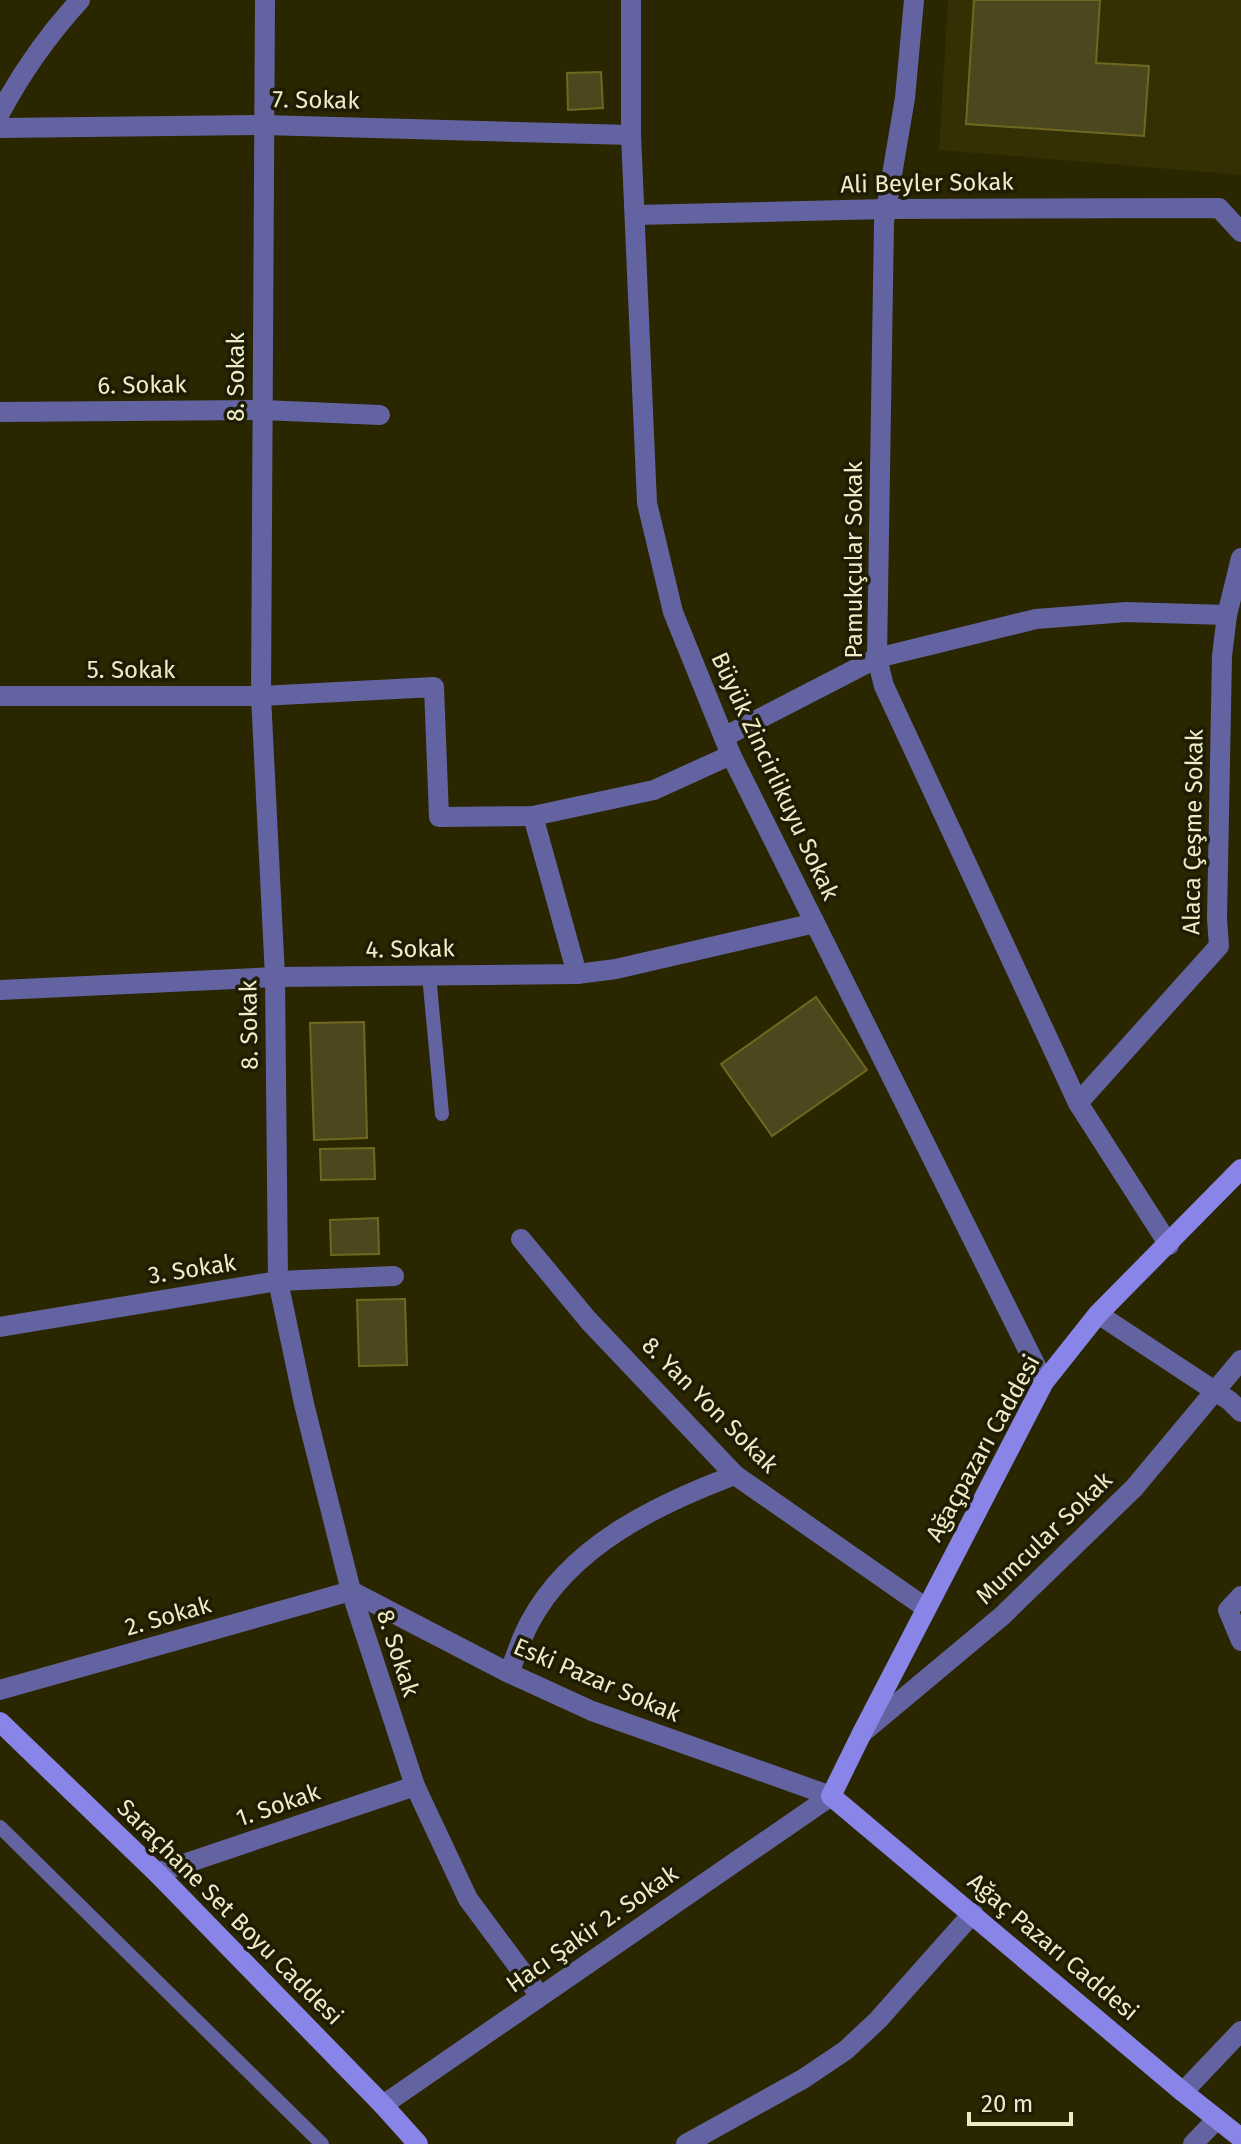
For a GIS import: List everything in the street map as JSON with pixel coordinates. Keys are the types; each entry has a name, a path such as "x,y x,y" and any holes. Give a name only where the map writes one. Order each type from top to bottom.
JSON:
{"street":[{"path":"0,113 18,78 56,26 80,0"},
{"name":"8. Sokak","path":"265,0 261,696 275,977 278,1281 304,1404 351,1591 415,1786 468,1899 540,1996"},
{"name":"Büyük Zincirlikuyu Sokak","path":"631,0 631,135 647,503 673,612 728,746 1044,1382"},
{"name":"Pamukçular Sokak","path":"914,0 905,98 886,209 877,658 884,686 1078,1103 1169,1245"},
{"name":"7. Sokak","path":"0,128 263,125 631,135"},
{"name":"Ali Beyler Sokak","path":"636,215 886,209 1219,208 1241,232"},
{"name":"6. Sokak","path":"0,412 262,410 380,415"},
{"name":"Alaca Çeşme Sokak","path":"1078,1103 1219,946 1222,656 1227,615 1241,558"},
{"path":"577,974 533,816 654,790 877,658 1036,619 1126,612 1227,615"},
{"name":"5. Sokak","path":"0,696 261,696 434,687 439,817 533,816"},
{"name":"4. Sokak","path":"0,990 275,977 577,974 616,969 815,923"},
{"name":"Ağaçpazarı Caddesi","path":"831,1796 1044,1382 1098,1314 1241,1169"},
{"name":"8. Yan Yon Sokak","path":"521,1239 588,1320 735,1475 926,1608"},
{"name":"3. Sokak","path":"0,1327 278,1281 394,1276"},
{"path":"1098,1314 1241,1412"},
{"name":"Mumcular Sokak","path":"862,1733 1002,1616 1134,1488 1241,1360"},
{"path":"509,1673 530,1621 569,1569 632,1520 687,1493 735,1475"},
{"name":"Eski Pazar Sokak","path":"351,1591 509,1673 592,1711 831,1796"},
{"name":"2. Sokak","path":"0,1690 351,1591"},
{"path":"1241,1596 1228,1610 1241,1641"},
{"name":"Saraçhane Set Boyu Caddesi","path":"0,1722 157,1873 418,2144"},
{"name":"1. Sokak","path":"157,1873 415,1786"},
{"name":"Ağaç Pazarı Caddesi","path":"831,1796 1241,2138"},
{"name":"Hacı Şakir 2. Sokak","path":"383,2105 831,1796"},
{"path":"686,2144 803,2079 846,2050 878,2020 973,1913"},
{"path":"1183,2092 1241,2031"},
{"path":"1193,2144 1217,2119"}],"lane":[{"path":"429,975 442,1114"},
{"path":"0,1827 322,2144"}],"shaded area":[{"path":"948,0 1241,0 1241,175 939,150"}],"building":[{"path":"974,0 1100,0 1096,63 1149,66 1144,136 966,124"},
{"path":"601,72 603,108 568,110 567,73"},
{"path":"816,997 867,1070 772,1136 721,1064"},
{"path":"364,1022 367,1138 314,1140 310,1023"},
{"path":"374,1148 375,1179 321,1180 320,1149"},
{"path":"378,1218 379,1254 331,1255 330,1220"},
{"path":"405,1299 407,1365 359,1366 357,1300"}]}
